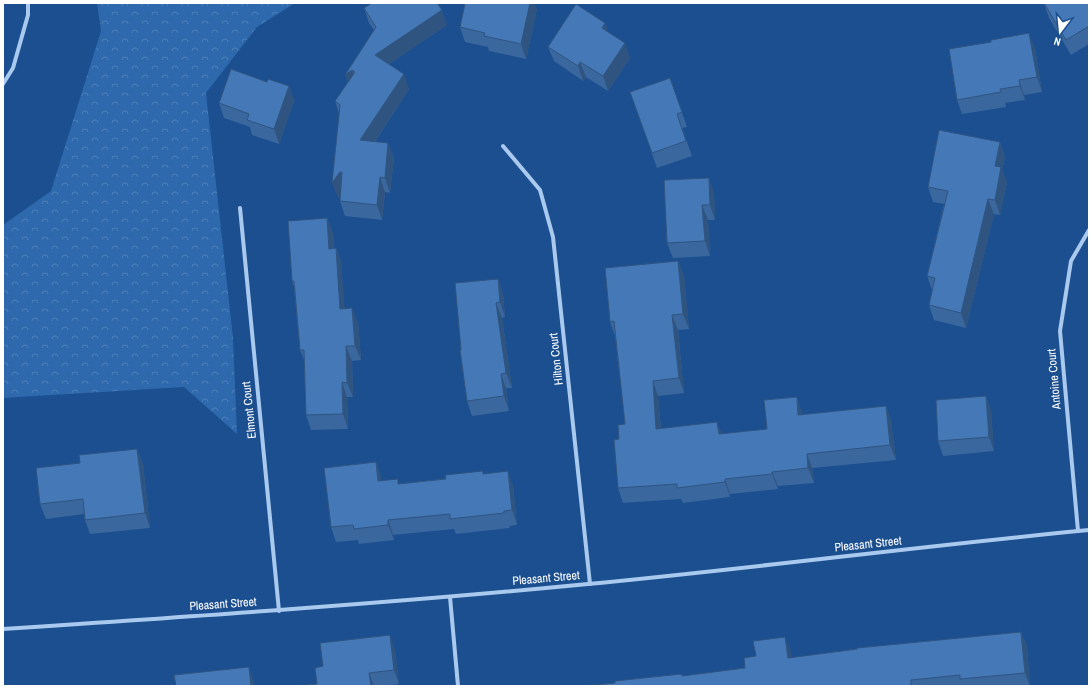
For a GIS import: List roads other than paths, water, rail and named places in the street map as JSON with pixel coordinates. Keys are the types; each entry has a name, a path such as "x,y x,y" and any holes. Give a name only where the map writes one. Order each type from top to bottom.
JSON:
{"street":[{"path":"3,84 13,68 28,15 28,3"},
{"name":"Hilton Court","path":"503,146 540,190 553,237 590,584"},
{"name":"Elmont Court","path":"240,208 279,611"},
{"name":"Antoine Court","path":"1078,531 1060,331 1071,261 1089,230"},
{"name":"Pleasant Street","path":"3,630 279,611 450,597 590,584 1089,530"},
{"path":"450,597 458,686"}]}
